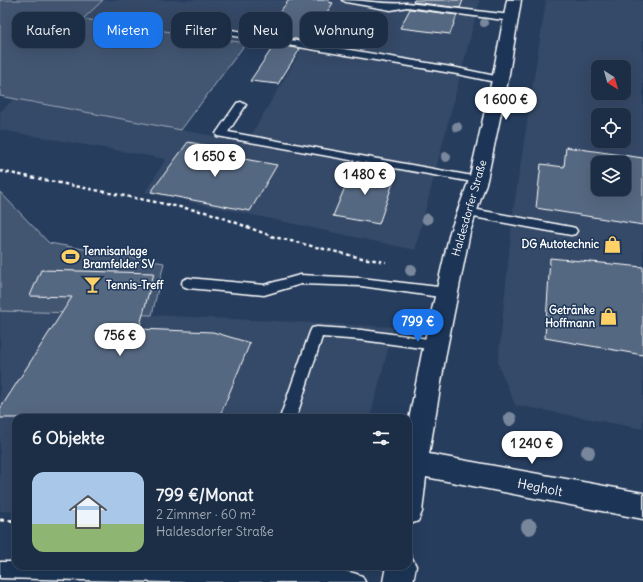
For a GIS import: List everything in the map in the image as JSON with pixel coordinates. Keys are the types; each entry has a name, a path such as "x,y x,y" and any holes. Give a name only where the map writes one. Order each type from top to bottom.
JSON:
{"street":[{"name":"Haldesdorfer Straße","path":"412,479 436,345 447,293 460,232 478,180 500,80 514,0"},
{"name":"Hegholt","path":"414,463 643,506"},
{"path":"398,582 400,570"}],"lane":[{"path":"346,0 391,7 407,5 511,18"},
{"path":"231,33 457,71 500,80"},
{"path":"242,105 221,134 478,180"},
{"path":"467,212 570,231"},
{"path":"188,283 264,290 300,279 361,282 447,293"},
{"path":"289,414 318,332 362,335 436,345"},
{"path":"0,570 325,577 356,582"}],"path":[{"path":"0,172 210,213 274,237 389,263"},
{"path":"0,520 12,521"}],"shaded area":[{"path":"0,0 103,0 85,17 85,12 12,12 12,48 85,48 85,19 93,20 93,48 163,48 163,31 171,32 171,48 231,48 231,41 239,42 239,48 242,48 181,130 0,96"},
{"path":"103,0 480,0 415,250 145,192 166,159 0,130 0,112 14,99 247,142 300,52 274,48 292,48 292,12 239,12 239,43 231,42 231,12 171,12 171,32 163,31 163,12 93,12 93,21 85,19 85,17"},
{"path":"546,0 643,0 643,429 515,405 498,364 513,212"},
{"name":"Tennisanlage Bramfelder SV","path":"0,192 49,243 164,263 152,315 0,311"},
{"path":"0,311 152,315 394,327 371,414 12,414 12,512 0,511"}],"building":[{"path":"289,0 330,0 328,2 333,3 327,12 300,12 300,40 292,38 292,12 280,12"},
{"path":"414,0 463,0 460,8 413,2"},
{"path":"410,9 457,15 450,34 400,28"},
{"path":"292,47 300,49 278,84 250,81 272,48"},
{"path":"188,142 221,148 217,154 277,165 250,211 151,192"},
{"path":"566,147 629,156 591,156 591,196 631,196 631,156 643,158 643,225 536,208 541,164 564,167"},
{"path":"353,168 396,174 379,224 333,216"},
{"path":"550,258 643,267 643,355 545,338"},
{"path":"41,270 154,273 139,329 213,332 250,343 221,414 12,414 12,418 0,418 0,409 72,297 30,296"}],"place":[{"name":"DG Autotechnic","path":"612,244"},
{"name":"Tennisanlage Bramfelder SV","path":"70,257"},
{"name":"Tennis-Treff","path":"93,285"},
{"name":"Getränke Hoffmann","path":"608,316"}]}
